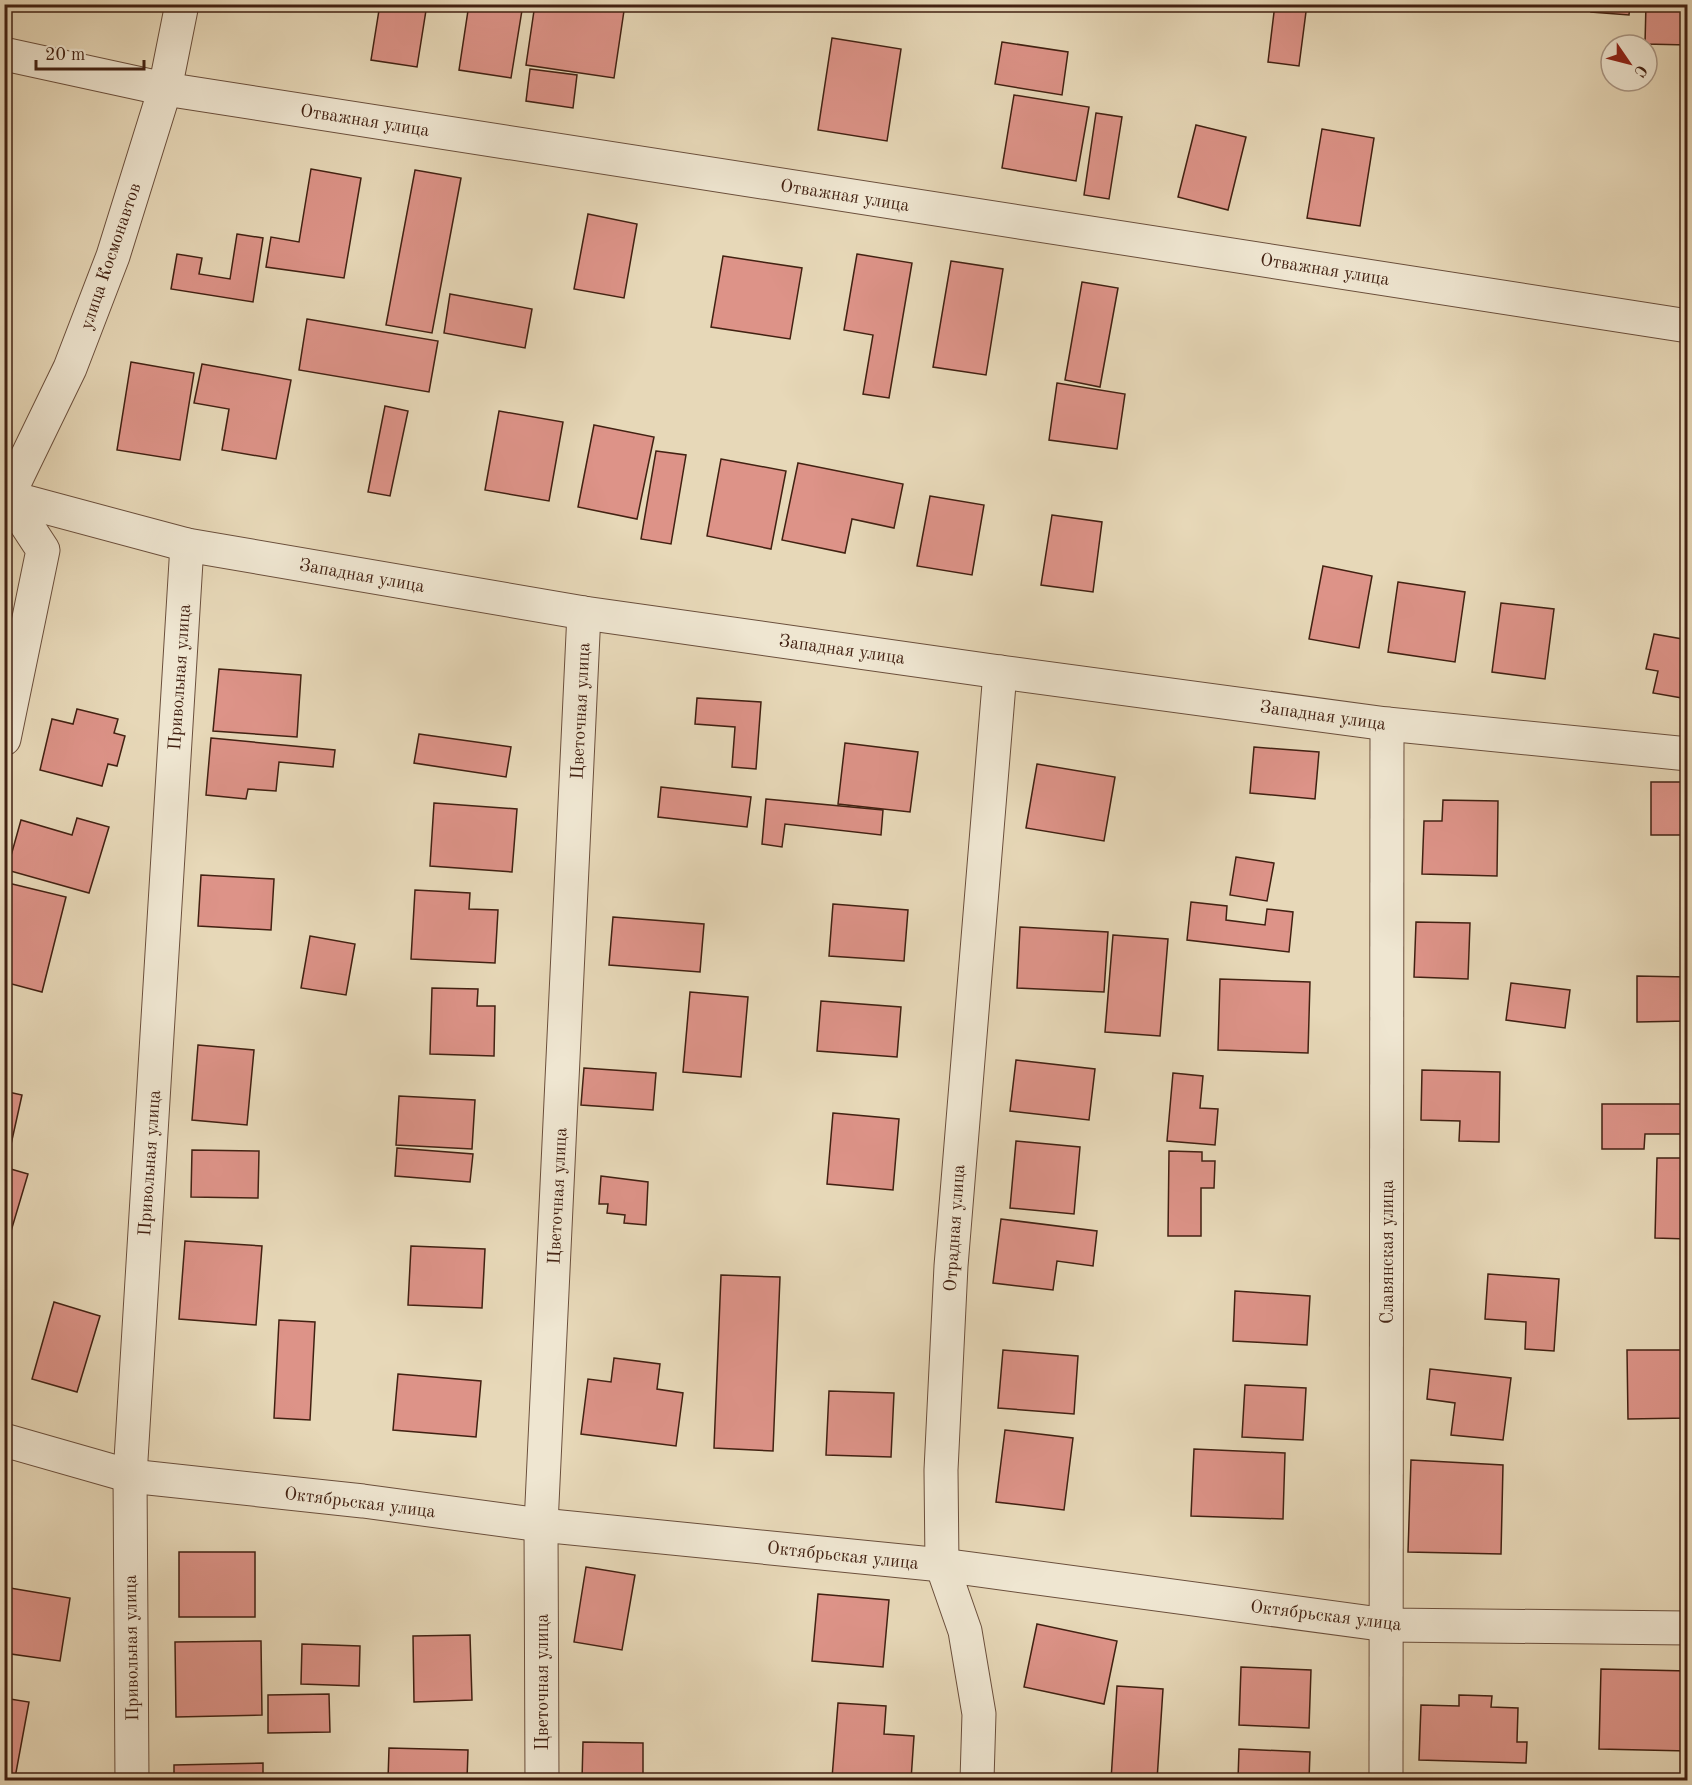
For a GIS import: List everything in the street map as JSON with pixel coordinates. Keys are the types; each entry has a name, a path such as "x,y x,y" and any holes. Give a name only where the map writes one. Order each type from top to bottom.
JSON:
{"street":[{"name":"улица Космонавтов","path":"6,499 70,368 113,256 165,89 182,4"},
{"name":"Отважная улица","path":"4,54 165,89 1688,326"},
{"name":"Западная улица","path":"6,499 187,545 584,613 1387,724 1688,754"},
{"path":"4,739 43,550 6,499"},
{"name":"Привольная улица","path":"132,1780 130,1476 187,545"},
{"name":"Цветочная улица","path":"542,1780 542,1525 584,613"},
{"name":"Отрадная улица","path":"977,1780 979,1714 966,1631 942,1565 941,1470 951,1266 1000,672"},
{"name":"Славянская улица","path":"1386,1780 1388,1625 1387,724"},
{"name":"Октябрьская улица","path":"4,1440 130,1476 363,1501 542,1525 942,1565 1388,1625 1688,1628"}],"building":[{"path":"380,4 427,4 417,67 371,60"},
{"path":"469,4 523,4 511,78 459,70"},
{"path":"535,4 625,4 614,78 526,65"},
{"path":"1275,4 1307,4 1299,66 1268,62"},
{"path":"1592,4 1630,4 1629,15 1591,12"},
{"path":"1646,4 1688,4 1688,45 1659,44 1659,33 1645,33"},
{"path":"832,38 901,49 887,141 818,130"},
{"path":"1002,42 1068,52 1062,95 995,84"},
{"path":"530,69 577,75 573,108 526,101"},
{"path":"1014,95 1089,107 1076,181 1002,168"},
{"path":"1096,113 1122,117 1109,199 1084,195"},
{"path":"1196,125 1246,137 1228,210 1178,197"},
{"path":"1322,129 1374,138 1360,226 1307,218"},
{"path":"311,169 361,178 344,278 266,267 271,237 299,242"},
{"path":"415,170 461,178 432,333 386,325"},
{"path":"588,214 637,224 624,298 574,289"},
{"path":"237,234 263,238 253,302 171,289 177,254 202,258 199,274 230,279"},
{"path":"857,254 912,263 889,398 863,394 873,335 844,330"},
{"path":"723,256 802,268 790,339 711,327"},
{"path":"951,261 1003,269 986,375 933,367"},
{"path":"1082,282 1118,288 1100,387 1065,380"},
{"path":"450,294 532,309 525,348 444,333"},
{"path":"307,319 438,341 429,392 299,370"},
{"path":"131,362 194,373 180,460 117,450"},
{"path":"202,364 291,380 276,459 222,450 229,409 194,403"},
{"path":"1057,383 1125,394 1117,449 1049,440"},
{"path":"385,406 408,411 390,496 368,492"},
{"path":"499,411 563,422 549,501 485,490"},
{"path":"594,425 654,437 637,519 578,507"},
{"path":"656,451 686,455 671,544 641,539"},
{"path":"721,459 786,471 771,549 707,536"},
{"path":"798,463 903,484 894,528 852,519 845,553 782,540"},
{"path":"930,496 984,505 972,575 917,566"},
{"path":"1052,515 1102,522 1093,592 1041,585"},
{"path":"1323,566 1372,576 1359,648 1309,639"},
{"path":"1398,582 1465,592 1455,662 1388,652"},
{"path":"1501,603 1554,609 1545,679 1492,672"},
{"path":"1654,634 1688,640 1688,699 1653,693 1658,671 1646,669"},
{"path":"219,669 301,675 297,737 213,731"},
{"path":"697,698 761,702 756,769 732,767 735,727 695,724"},
{"path":"77,709 118,719 114,733 125,736 117,766 108,764 102,786 40,770 52,719 73,724"},
{"path":"419,734 511,747 506,777 414,763"},
{"path":"211,738 335,750 333,767 279,762 276,791 248,789 246,799 206,795"},
{"path":"845,743 918,752 910,812 838,804"},
{"path":"1254,747 1319,752 1315,799 1250,793"},
{"path":"1037,764 1115,777 1104,841 1026,828"},
{"path":"1651,782 1688,782 1688,835 1651,835"},
{"path":"661,787 751,797 747,827 658,817"},
{"path":"766,799 883,810 881,835 785,824 782,847 762,844"},
{"path":"1443,800 1498,801 1497,876 1422,874 1424,821 1442,821"},
{"path":"434,803 517,809 512,872 430,866"},
{"path":"77,818 109,827 89,893 7,870 21,820 72,835"},
{"path":"1236,857 1274,863 1267,901 1230,895"},
{"path":"201,875 274,879 271,930 198,926"},
{"path":"4,882 66,897 42,992 4,982"},
{"path":"415,890 470,893 469,909 498,910 495,963 411,959"},
{"path":"1191,902 1227,906 1226,920 1265,925 1267,909 1293,912 1289,952 1187,940"},
{"path":"833,904 908,910 904,961 829,956"},
{"path":"613,917 704,924 700,972 609,965"},
{"path":"1416,922 1470,923 1468,979 1414,977"},
{"path":"1020,927 1108,932 1104,992 1017,988"},
{"path":"1113,935 1168,939 1160,1036 1105,1032"},
{"path":"310,936 355,944 346,995 301,988"},
{"path":"1637,976 1688,977 1688,1021 1637,1022"},
{"path":"1220,979 1310,982 1308,1053 1218,1050"},
{"path":"1511,983 1570,990 1565,1028 1506,1020"},
{"path":"432,988 478,989 477,1006 495,1006 494,1056 430,1054"},
{"path":"690,992 748,997 741,1077 683,1072"},
{"path":"821,1001 901,1007 897,1057 817,1051"},
{"path":"198,1045 254,1050 247,1125 192,1120"},
{"path":"1016,1060 1095,1069 1089,1120 1010,1111"},
{"path":"584,1068 656,1073 653,1110 581,1105"},
{"path":"1422,1070 1500,1072 1499,1142 1459,1141 1460,1121 1421,1120"},
{"path":"1173,1073 1203,1076 1200,1108 1218,1109 1215,1145 1167,1141"},
{"path":"4,1091 22,1095 8,1158 4,1158"},
{"path":"399,1096 475,1100 472,1149 396,1145"},
{"path":"1602,1104 1688,1104 1688,1134 1645,1134 1644,1149 1602,1149"},
{"path":"833,1113 899,1119 893,1190 827,1184"},
{"path":"1016,1141 1080,1147 1074,1214 1010,1208"},
{"path":"397,1148 473,1154 470,1182 395,1176"},
{"path":"192,1150 259,1151 258,1198 191,1197"},
{"path":"1169,1151 1202,1152 1202,1161 1215,1161 1214,1188 1201,1188 1201,1236 1168,1236"},
{"path":"1657,1158 1688,1158 1688,1239 1655,1238"},
{"path":"4,1167 28,1174 9,1238 4,1237"},
{"path":"601,1176 648,1182 646,1225 624,1223 625,1215 607,1213 608,1204 599,1204"},
{"path":"1001,1219 1097,1231 1093,1266 1057,1261 1053,1290 993,1283"},
{"path":"185,1241 262,1246 256,1325 179,1319"},
{"path":"411,1246 485,1249 482,1308 408,1305"},
{"path":"1488,1274 1559,1279 1554,1351 1525,1349 1526,1322 1485,1319"},
{"path":"721,1275 780,1277 773,1451 714,1448"},
{"path":"1235,1291 1310,1296 1307,1345 1233,1341"},
{"path":"54,1302 100,1316 77,1392 32,1379"},
{"path":"279,1320 315,1322 310,1420 274,1418"},
{"path":"1003,1350 1078,1356 1074,1414 998,1408"},
{"path":"1627,1350 1688,1350 1688,1418 1628,1419"},
{"path":"614,1358 660,1364 657,1389 683,1393 676,1446 581,1434 588,1379 611,1382"},
{"path":"1430,1369 1511,1378 1503,1440 1451,1435 1455,1403 1427,1399"},
{"path":"398,1374 481,1381 476,1437 393,1430"},
{"path":"1245,1385 1306,1388 1303,1440 1242,1437"},
{"path":"829,1391 894,1393 891,1457 826,1455"},
{"path":"1005,1430 1073,1438 1064,1510 996,1502"},
{"path":"1194,1449 1285,1453 1283,1519 1191,1516"},
{"path":"1411,1460 1503,1465 1501,1554 1408,1552"},
{"path":"179,1552 255,1552 255,1617 179,1617"},
{"path":"586,1567 635,1575 622,1650 574,1642"},
{"path":"4,1587 70,1598 60,1661 4,1653"},
{"path":"818,1594 889,1600 883,1667 812,1661"},
{"path":"1037,1624 1117,1641 1104,1704 1024,1687"},
{"path":"470,1635 472,1700 414,1702 413,1636"},
{"path":"261,1641 262,1715 176,1717 175,1642"},
{"path":"302,1644 360,1646 359,1686 301,1684"},
{"path":"1241,1667 1311,1670 1309,1728 1239,1725"},
{"path":"1601,1669 1688,1671 1688,1751 1599,1749"},
{"path":"1117,1686 1163,1689 1157,1780 1111,1780"},
{"path":"329,1694 330,1732 268,1733 268,1695"},
{"path":"1459,1695 1492,1696 1491,1707 1518,1708 1517,1742 1527,1742 1526,1763 1419,1760 1421,1705 1459,1706"},
{"path":"4,1698 29,1702 15,1778 4,1776"},
{"path":"838,1703 886,1706 884,1734 914,1736 911,1780 832,1778"},
{"path":"583,1742 643,1743 643,1780 582,1780"},
{"path":"389,1748 468,1750 467,1780 388,1780"},
{"path":"1239,1749 1310,1752 1309,1780 1238,1780"},
{"path":"263,1763 263,1780 174,1780 174,1765"}]}
